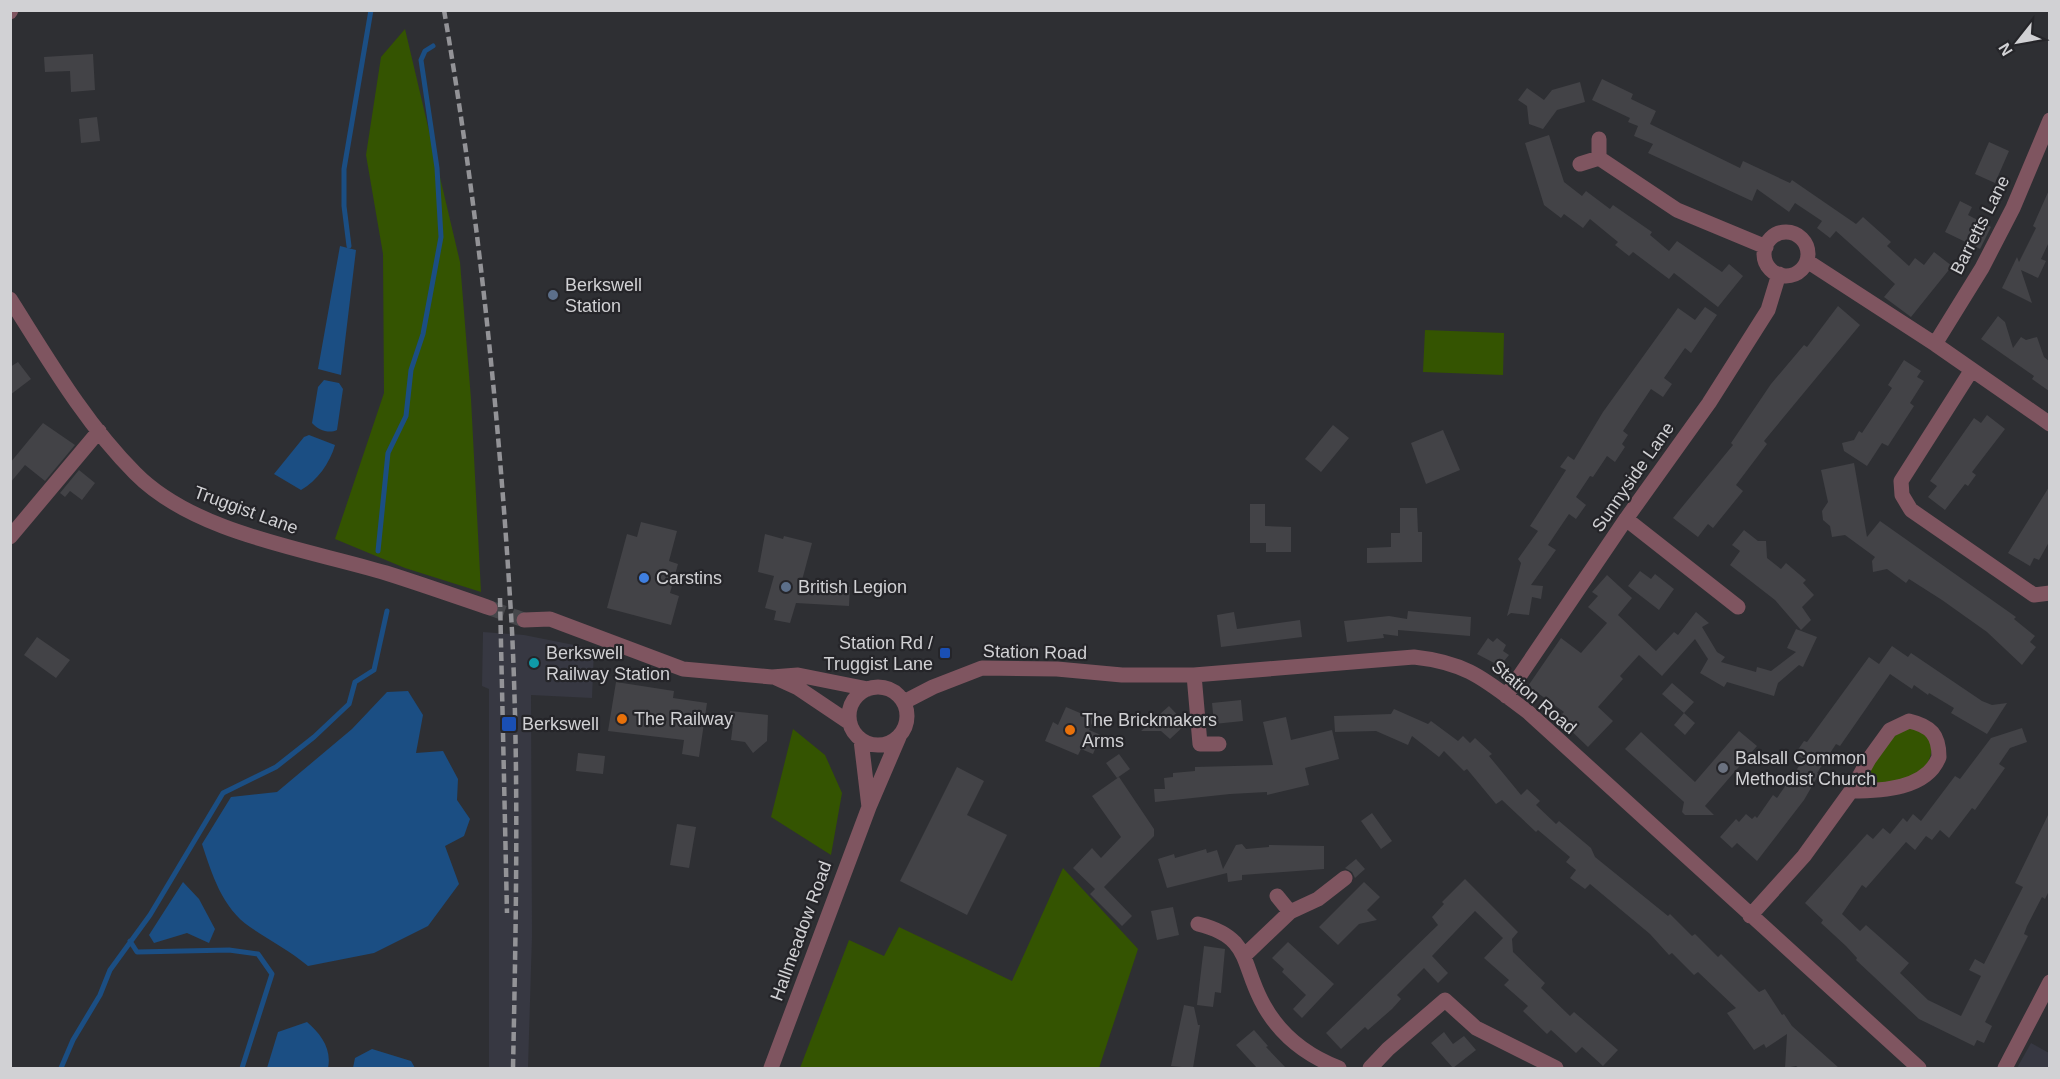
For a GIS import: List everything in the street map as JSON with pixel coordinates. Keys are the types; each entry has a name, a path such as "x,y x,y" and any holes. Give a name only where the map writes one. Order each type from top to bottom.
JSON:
{"street":[{"name":"Barretts Lane","path":"1935,344 1982,268 2003,228 2049,120"},
{"path":"1599,139 1599,158"},
{"path":"1580,164 1599,158"},
{"path":"1599,158 1677,210 1766,247"},
{"path":"1786,232 1793,233 1804,241 1808,254 1807,261 1799,272 1793,275 1779,274 1769,266 1765,254 1766,247 1774,236 1786,232"},
{"path":"1807,261 1935,344 2049,424"},
{"name":"Sunnyside Lane","path":"1506,696 1626,519 1709,403 1768,310 1779,274"},
{"name":"Truggist Lane","path":"10,299 99,431 136,474 182,508 250,536 386,573 490,608"},
{"path":"1971,371 1901,481 1902,495 1911,510 2034,595 2042,596 2049,593"},
{"path":"10,537 99,431"},
{"path":"1626,519 1738,607"},
{"path":"524,620 550,620 683,669 772,677 798,675 868,689"},
{"name":"Station Road","path":"904,702 933,687 982,668 1057,669 1122,675 1194,675 1414,657 1436,660 1475,673 1528,712 1919,1068"},
{"path":"1194,675 1194,745 1220,744"},
{"path":"772,677 798,688 850,723 861,740 868,744 883,745 898,737 907,720 904,702 892,690 875,687 868,689 854,700 850,708 850,723"},
{"path":"1750,916 1804,856 1851,791 1869,759 1890,730 1900,723 1909,721 1920,723 1936,736 1939,758 1927,777 1912,783 1870,791 1851,791"},
{"name":"Hallmeadow Road","path":"771,1068 869,807 898,737"},
{"name":"Hallmeadow Road","path":"861,740 869,807"},
{"path":"1245,955 1290,912 1318,899 1345,878"},
{"path":"1277,896 1290,912"},
{"path":"1198,924 1216,929 1234,939 1245,955 1261,1000 1280,1029 1302,1052 1339,1068"},
{"path":"2005,1068 2049,982"},
{"path":"1370,1068 1388,1049 1446,1000 1476,1028 1556,1068"}],"shaded area":[{"path":"483,632 524,635 594,649 592,698 531,695 532,936 528,1068 489,1068 489,689 482,686"},
{"path":"2031,1043 2049,1053 2049,1068 2017,1068"}],"green space":[{"path":"405,29 460,262 471,399 481,592 405,568 335,539 384,393 383,254 366,155 381,57"},
{"path":"1425,330 1504,333 1503,375 1423,372"},
{"path":"1911,728 1927,735 1932,746 1929,760 1921,774 1870,787 1864,779 1891,735"},
{"path":"793,729 825,755 842,793 831,855 771,817"},
{"path":"1063,868 1138,949 1099,1068 800,1068 849,940 884,956 899,927 1012,981"}],"water":[{"path":"340,246 356,250 341,375 318,369"},
{"path":"324,380 339,383 343,389 337,430 331,432 317,428 312,423 318,387"},
{"path":"309,435 335,445 322,471 301,490 274,474 304,437"},
{"path":"408,691 423,715 416,753 443,751 458,779 457,800 470,819 464,836 445,846 459,884 428,926 374,953 308,966 250,927 232,910 219,890 202,844 231,797 277,792 352,729 387,692"},
{"path":"183,882 199,899 215,929 209,943 187,933 154,943 149,935"},
{"path":"307,1022 317,1032 327,1048 328,1068 267,1068 278,1032"},
{"path":"372,1049 411,1061 415,1068 353,1068 355,1058"}],"building":[{"path":"93,54 95,90 71,92 70,71 45,72 44,57"},
{"path":"1602,79 1633,94 1631,99 1656,111 1650,124 1740,168 1743,161 1790,183 1792,180 1856,224 1863,217 1891,242 1887,246 1909,266 1915,258 1924,265 1934,252 1952,266 1911,317 1884,297 1895,284 1836,231 1830,238 1817,228 1822,221 1795,203 1789,212 1757,189 1752,201 1648,153 1653,144 1634,136 1638,126 1628,122 1630,118 1592,100"},
{"path":"1580,82 1585,102 1557,110 1543,129 1529,124 1527,106 1518,100 1527,88 1544,100 1552,90"},
{"path":"97,117 100,141 81,143 79,119"},
{"path":"1549,135 1564,182 1582,196 1586,191 1610,209 1613,205 1652,232 1650,235 1669,251 1677,241 1722,272 1729,264 1743,276 1718,307 1674,273 1669,279 1633,252 1629,256 1615,245 1618,242 1590,219 1583,228 1564,214 1561,218 1544,205 1525,143"},
{"path":"1989,142 2009,151 1995,183 1975,174"},
{"path":"2049,190 2049,242 2041,259 2046,261 2038,278 2021,270 2032,303 2002,288 2017,257 2019,262 2036,228 2033,226"},
{"path":"1960,201 1972,207 1968,215 1991,227 1980,249 1945,232"},
{"path":"1838,306 1860,325 1764,441 1767,444 1736,485 1743,491 1713,528 1708,524 1698,537 1673,518 1733,445 1731,443 1771,384 1804,345 1807,347"},
{"path":"1705,307 1717,315 1691,353 1685,348 1664,378 1672,384 1663,397 1651,389 1623,431 1628,435 1622,444 1625,447 1615,462 1607,456 1593,477 1590,476 1576,497 1586,505 1576,519 1569,514 1548,545 1556,550 1531,585 1543,586 1541,599 1532,597 1529,615 1511,613 1507,616 1521,563 1518,559 1538,531 1530,526 1566,470 1560,467 1568,456 1574,460 1603,412 1678,308 1695,320"},
{"path":"1998,316 2005,322 2013,348 2021,337 2026,340 2037,337 2044,357 2049,361 2049,391 2032,379 2034,376 1981,339"},
{"path":"1904,360 1921,371 1917,377 1924,381 1910,403 1914,406 1888,446 1882,443 1867,466 1844,451 1842,443 1854,440 1859,431 1862,433 1892,388 1888,385"},
{"path":"18,362 31,379 10,395 10,367"},
{"path":"1987,415 2005,429 1972,472 1976,475 1968,486 1965,484 1945,510 1928,497 1937,486 1930,481 1974,418 1981,423"},
{"path":"43,423 75,445 45,481 25,465 10,483 10,463"},
{"path":"1333,425 1349,438 1321,472 1305,459"},
{"path":"1443,430 1460,470 1426,484 1411,443"},
{"path":"1854,463 1867,537 1880,521 2016,617 2014,619 2035,636 2030,642 2036,647 2022,665 1987,632 1942,600 1909,579 1906,583 1887,569 1873,572 1872,561 1875,557 1845,535 1832,537 1830,526 1823,520 1822,511 1828,502 1821,470"},
{"path":"79,470 95,483 82,500 70,491 65,497 60,493"},
{"path":"2049,487 2049,542 2039,560 2034,558 2030,566 2008,553"},
{"path":"1250,504 1265,504 1265,526 1291,527 1291,552 1266,552 1266,543 1250,543"},
{"path":"1400,508 1417,508 1418,532 1422,532 1422,562 1367,563 1367,548 1391,547 1391,533 1400,533"},
{"name":"Carstins","path":"641,522 677,531 669,561 678,564 670,593 679,596 671,625 607,608 627,534 637,537"},
{"path":"1744,530 1758,541 1766,541 1767,558 1781,569 1786,563 1806,580 1803,583 1814,595 1802,607 1811,620 1801,630 1775,600 1730,565 1740,551 1732,545"},
{"name":"British Legion","path":"765,534 812,543 801,584 850,587 849,606 796,603 790,623 774,620 776,611 765,608 774,576 758,572"},
{"path":"1640,571 1651,579 1655,574 1674,589 1659,610 1628,586"},
{"path":"1607,575 1632,598 1618,615 1656,651 1674,632 1678,635 1696,612 1709,623 1702,627 1717,652 1725,657 1721,662 1756,672 1757,667 1771,671 1796,652 1787,648 1796,629 1817,637 1803,667 1799,665 1778,683 1774,696 1727,682 1724,687 1700,673 1708,659 1695,639 1662,676 1639,655 1620,676 1623,679 1598,707 1613,721 1588,747 1558,718 1564,712 1528,686 1561,638 1581,653 1607,623 1588,607 1598,596 1592,592"},
{"path":"1408,611 1471,617 1470,636 1398,630 1398,636 1383,634 1384,638 1347,642 1344,621 1389,616 1407,619"},
{"path":"1234,612 1237,629 1300,620 1302,637 1221,647 1217,615"},
{"path":"37,637 70,660 56,678 24,655"},
{"path":"1488,638 1493,642 1497,638 1506,645 1503,651 1509,655 1500,666 1477,654"},
{"path":"1892,646 1908,657 1911,653 1982,701 1992,705 2007,703 1987,734 1951,713 1954,708 1914,685 1912,689 1890,674 1840,746 1836,744 1817,773 1819,774 1804,800 1757,861 1737,843 1732,848 1720,837 1736,819 1739,822 1746,814 1752,819 1755,816 1757,818 1773,795 1777,798 1804,759 1795,754 1804,741 1807,742 1869,657 1879,664"},
{"path":"616,682 674,691 673,698 707,703 699,757 682,754 684,740 608,731"},
{"path":"1672,683 1694,702 1684,713 1662,694"},
{"path":"1241,700 1243,721 1214,724 1212,703"},
{"path":"1169,706 1186,724 1170,739 1161,731 1141,731"},
{"name":"The Brickmakers Arms","path":"1066,707 1094,719 1089,730 1101,735 1093,754 1081,749 1078,755 1045,741 1053,722 1058,725"},
{"path":"1394,709 1428,724 1431,721 1458,741 1463,736 1470,743 1475,738 1492,754 1489,756 1521,795 1527,789 1540,801 1536,805 1556,824 1559,821 1591,848 1595,857 1668,916 1670,914 1692,936 1695,934 1718,957 1721,954 1759,992 1765,989 1792,1026 1839,1068 1799,1068 1796,1066 1785,1068 1787,1034 1766,1048 1764,1044 1754,1050 1727,1013 1736,1008 1698,972 1694,975 1672,953 1669,955 1650,934 1590,884 1585,889 1570,878 1576,870 1566,862 1570,857 1538,830 1536,832 1502,800 1496,804 1467,769 1464,771 1444,751 1439,757 1412,736 1408,745 1376,731 1335,732 1334,716 1391,714"},
{"path":"730,711 768,715 767,741 753,753 745,742 731,740 733,724 729,723"},
{"path":"1684,713 1695,723 1685,735 1674,725"},
{"path":"1286,717 1291,740 1332,730 1339,759 1305,768 1309,785 1267,795 1267,792 1230,794 1155,802 1154,789 1165,789 1164,778 1173,777 1173,773 1195,771 1195,767 1273,765 1263,722"},
{"path":"2022,728 2027,742 2010,748 1999,764 2005,768 1975,810 1972,808 1949,838 1940,830 1932,840 1926,836 1915,850 1906,842 1866,888 1862,885 1842,914 1860,931 1866,925 1909,963 1900,973 1928,1000 1961,1016 1981,976 1969,970 1975,959 1984,964 2023,887 2015,883 2049,813 2049,891 2045,899 2042,897 2027,926 2024,934 2028,936 1985,1022 1992,1026 1984,1043 1977,1040 1974,1046 1919,1019 1856,960 1857,958 1846,946 1821,923 1823,920 1805,903 1867,834 1873,839 1883,828 1890,834 1903,818 1907,822 1913,814 1921,821 1955,776 1960,779 1991,738"},
{"path":"1739,731 1757,746 1705,806 1714,815 1685,815 1682,812 1684,802 1625,749 1641,732 1695,782"},
{"path":"578,753 605,756 603,774 576,771"},
{"path":"1119,754 1130,769 1117,778 1106,763"},
{"path":"957,767 984,781 967,815 1007,835 967,915 900,881"},
{"path":"1119,777 1154,829 1154,836 1104,887 1132,916 1122,926 1090,894 1095,889 1073,868 1092,848 1101,858 1121,837 1092,796"},
{"path":"1372,813 1392,841 1381,849 1361,821"},
{"path":"677,824 696,827 689,868 670,865"},
{"path":"1242,844 1246,849 1269,847 1269,845 1324,846 1324,869 1242,875 1242,880 1228,882 1227,873 1167,888 1158,859 1174,854 1175,858 1206,849 1207,853 1217,850 1223,869 1236,845"},
{"path":"1356,859 1365,869 1355,878 1352,872 1345,868"},
{"path":"1465,879 1518,932 1512,939 1513,952 1545,983 1541,988 1570,1016 1574,1012 1618,1050 1603,1066 1582,1047 1576,1053 1551,1030 1547,1034 1523,1011 1528,1006 1504,985 1509,980 1484,958 1503,938 1475,911 1432,956 1448,973 1438,983 1424,968 1397,995 1401,999 1392,1009 1368,1030 1365,1027 1341,1049 1326,1033 1438,925 1432,917 1444,904 1442,902"},
{"path":"1364,882 1380,897 1367,910 1377,920 1359,924 1338,945 1319,927"},
{"path":"1173,907 1179,935 1157,940 1151,911"},
{"path":"1288,942 1334,984 1302,1018 1293,1009 1306,995 1282,972 1284,969 1272,958"},
{"path":"1204,946 1225,949 1221,993 1215,992 1213,1007 1197,1005"},
{"path":"1184,1005 1194,1007 1198,1025 1200,1025 1193,1068 1171,1066"},
{"path":"1254,1030 1286,1068 1257,1068 1236,1045"},
{"path":"1444,1032 1453,1044 1464,1036 1476,1050 1453,1068 1431,1043"}],"waterway":[{"path":"349,246 344,206 344,169 371,10"},
{"path":"378,551 388,453 406,416 411,370 423,334 441,237 437,168 421,60 425,51 433,46"},
{"path":"61,1068 73,1040 100,995 110,970 150,915 223,793 276,767 314,737 349,704 355,682 374,670 387,611"},
{"path":"130,941 137,952 229,950 258,954 272,974 242,1068"}],"tunnel":[{"path":"490,608 524,620"}],"railway":[{"path":"444,10 468,164 487,319 507,553 512,631 516,795 513,1068"},
{"path":"500,598 507,913"}],"place":[{"name":"Berkswell Station","path":"553,295"},
{"name":"Carstins","path":"644,578"},
{"name":"British Legion","path":"786,587"},
{"name":"Station Rd / Truggist Lane","path":"945,653"},
{"name":"Berkswell Railway Station","path":"534,663"},
{"name":"The Railway","path":"622,719"},
{"name":"Berkswell","path":"509,724"},
{"name":"The Brickmakers Arms","path":"1070,730"},
{"name":"Balsall Common Methodist Church","path":"1723,768"}]}
